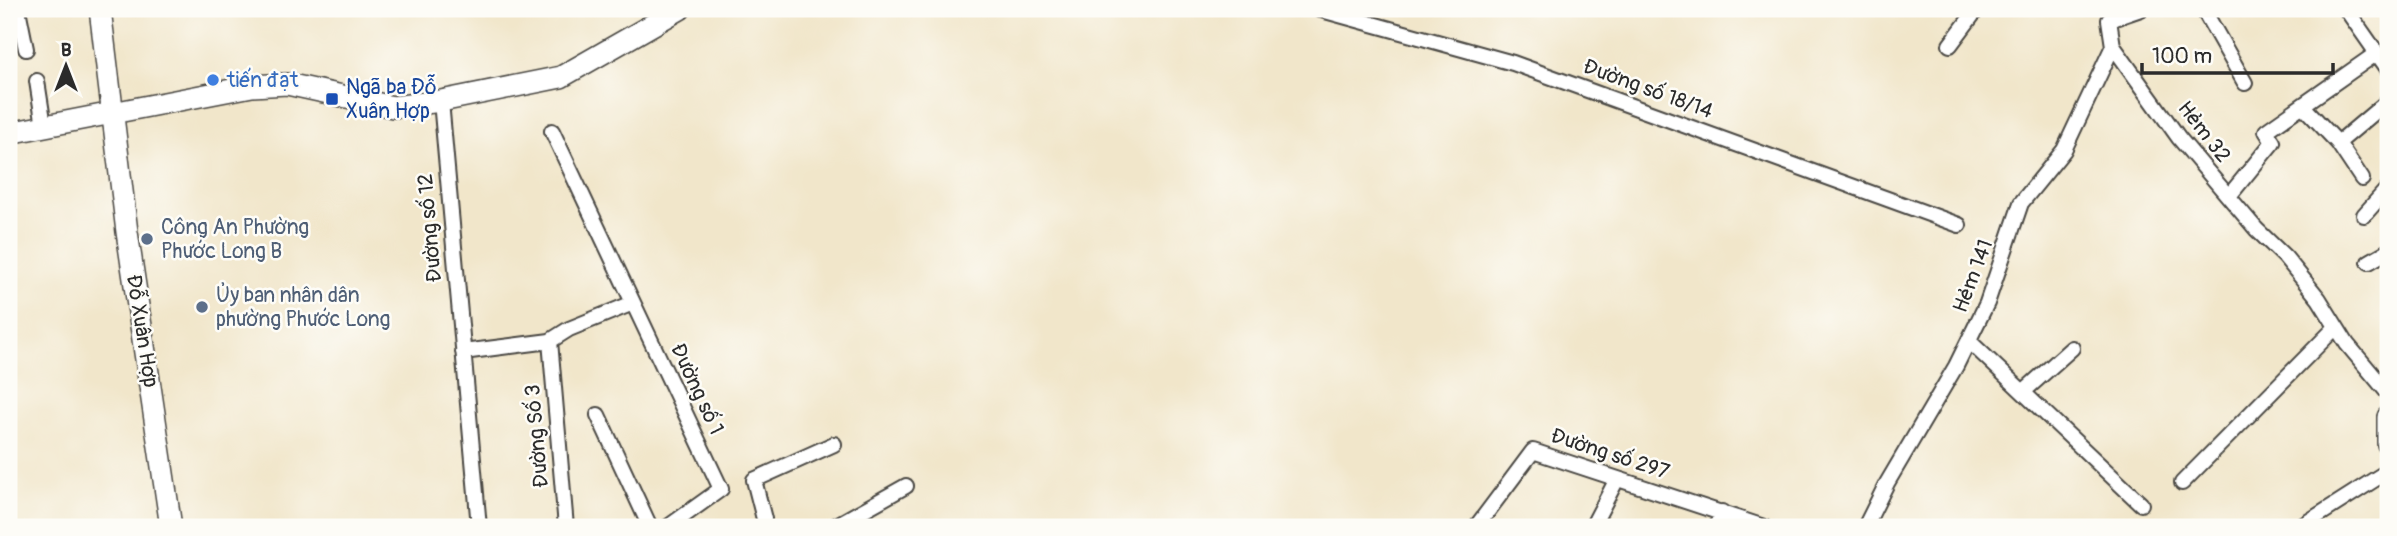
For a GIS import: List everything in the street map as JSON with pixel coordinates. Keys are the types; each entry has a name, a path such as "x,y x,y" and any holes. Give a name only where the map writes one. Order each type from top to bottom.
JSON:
{"street":[{"path":"18,9 26,48"},
{"name":"Đỗ Xuân Hợp","path":"100,9 112,112 172,527"},
{"path":"9,133 252,86 287,85 393,107 441,101 561,77 680,9"},
{"name":"Đường số 18/14","path":"1318,9 1513,63 1959,225"},
{"path":"1950,45 1978,9"},
{"path":"2098,9 2109,20 2141,9"},
{"path":"2203,9 2245,83"},
{"path":"2346,9 2388,69"},
{"name":"Hẻm 32","path":"2109,20 2113,46 2179,138 2256,229 2285,257 2388,393"},
{"name":"Hẻm 141","path":"1866,524 1969,341 1987,303 2021,203 2064,150 2113,46"},
{"path":"2229,196 2273,142 2266,131 2377,53"},
{"path":"37,81 44,126"},
{"name":"Đường số 12","path":"441,101 463,352"},
{"path":"2338,143 2388,101"},
{"path":"2304,106 2338,143 2362,179"},
{"name":"Đường số 1","path":"552,131 721,489 667,527"},
{"path":"2364,215 2388,188"},
{"path":"2370,262 2388,251"},
{"path":"479,527 463,352 550,341 569,329 633,303"},
{"path":"2182,483 2336,327"},
{"name":"Đường Số 3","path":"550,341 566,527"},
{"path":"1969,341 2141,504"},
{"path":"2023,392 2072,348"},
{"path":"598,415 650,527"},
{"path":"2388,417 2388,444"},
{"path":"764,519 754,480 834,444"},
{"name":"Đường số 297","path":"1476,527 1533,451 1764,527"},
{"path":"2300,527 2388,471"},
{"path":"1592,527 1617,479"},
{"path":"833,527 906,486"},
{"path":"1716,527 1722,512"}],"place":[{"name":"tiến đạt","path":"213,80"},
{"name":"Ngã ba Đỗ Xuân Hợp","path":"332,99"},
{"name":"Công An Phường Phước Long B","path":"147,239"},
{"name":"Ủy ban nhân dân phường Phước Long","path":"202,307"}]}
